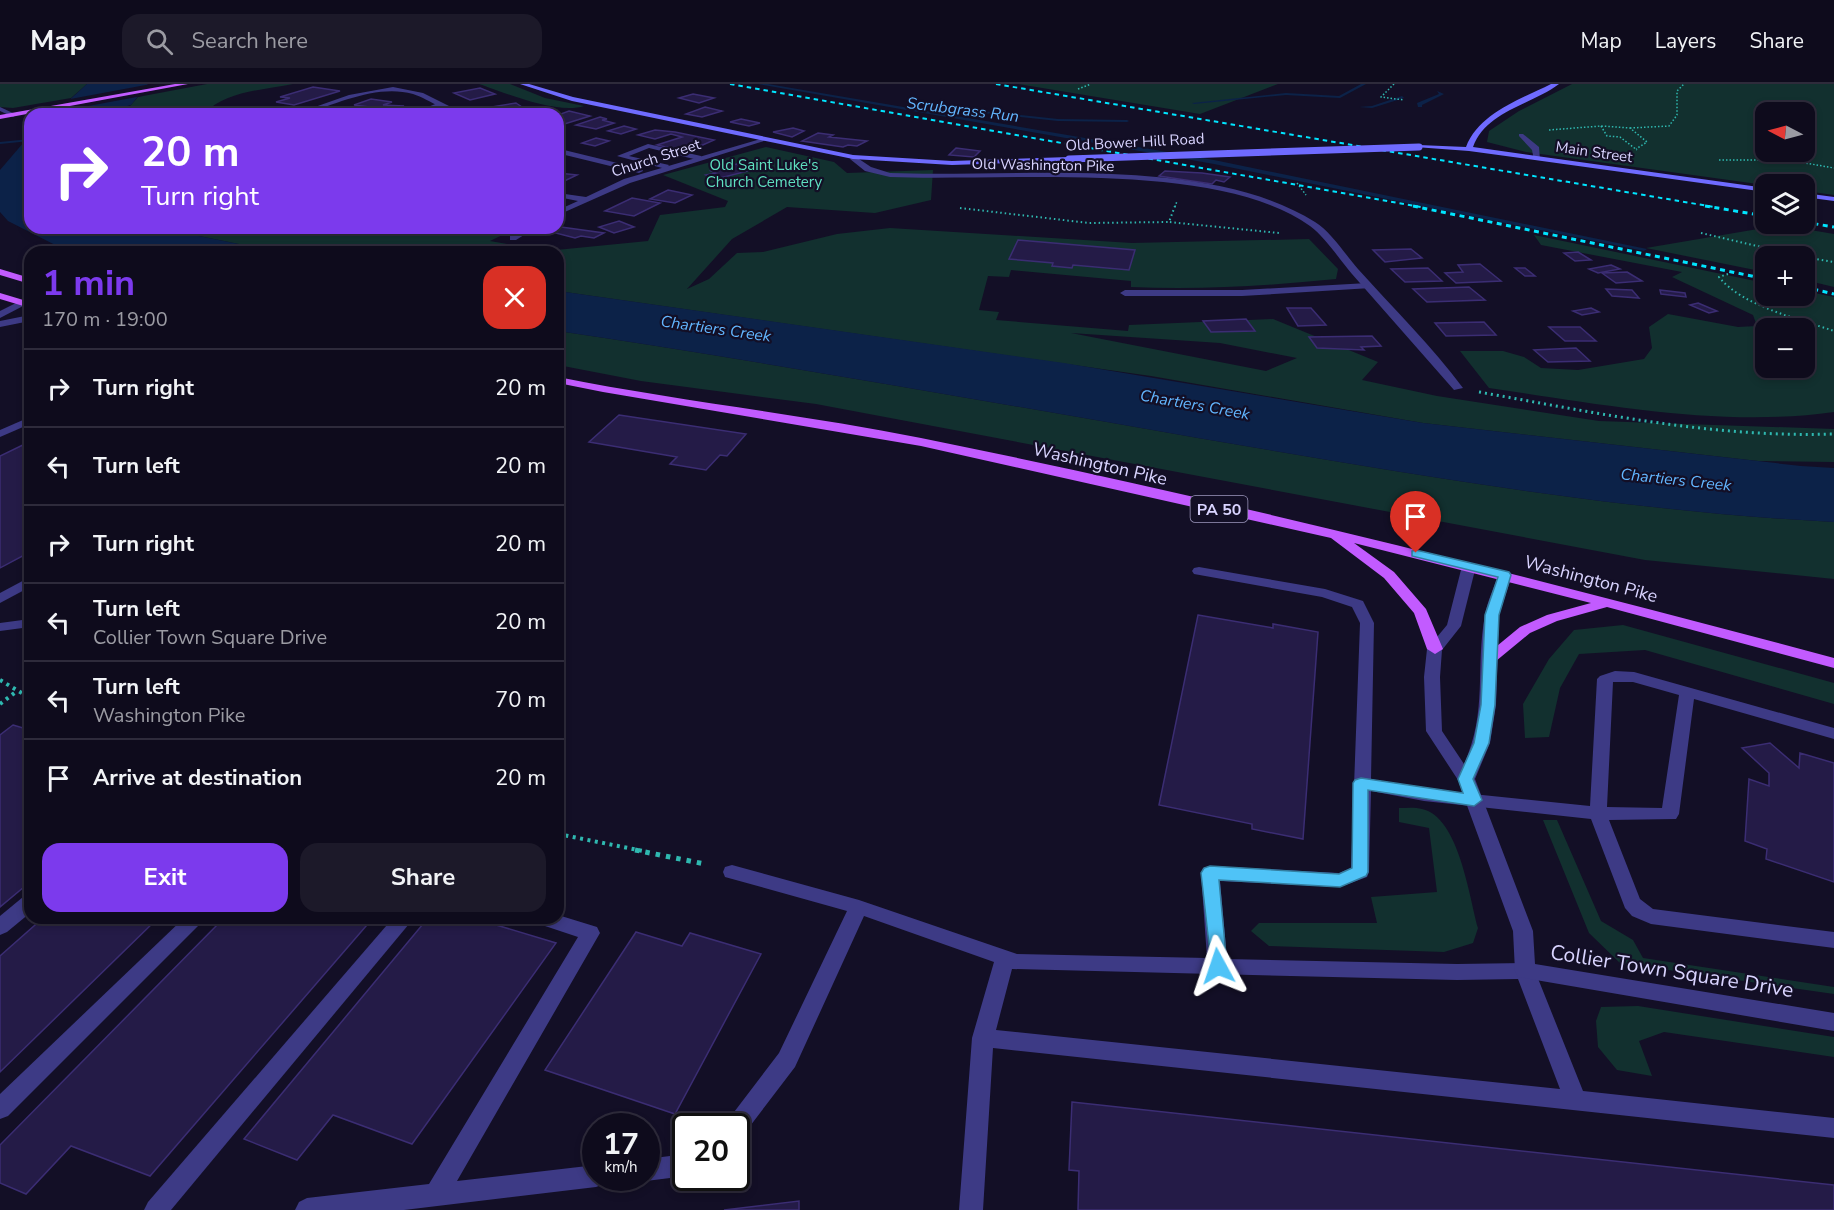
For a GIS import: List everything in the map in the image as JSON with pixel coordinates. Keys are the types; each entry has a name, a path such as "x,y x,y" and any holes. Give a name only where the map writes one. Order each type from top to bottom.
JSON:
{"main road":[{"path":"52,108 185,84"},
{"path":"0,116 24,113"},
{"path":"0,272 24,279"},
{"path":"0,296 24,303"},
{"name":"Washington Pike","path":"564,381 918,442 1333,534 1505,575 1834,663"},
{"name":"Washington Pike","path":"564,385 597,388"},
{"path":"1333,534 1389,575 1422,612 1435,649"},
{"path":"1491,658 1525,630 1552,618 1607,602"}],"street":[{"name":"Old Washington Pike","path":"523,84 572,99 853,157 877,173 898,176 1117,178 1183,183 1210,187 1287,207 1314,225 1458,388"},
{"path":"1469,149 1473,135 1484,124 1556,84"},
{"path":"317,108 364,93 393,89 413,92 449,108"},
{"path":"429,108 440,104"},
{"path":"0,110 13,115"},
{"path":"1521,135 1536,149 1537,158"},
{"name":"Church Street","path":"564,210 583,199 648,173 766,139"},
{"path":"666,167 621,156 648,146 698,158"},
{"name":"Old Bower Hill Road","path":"853,157 952,163 1370,146 1419,147"},
{"name":"Main Street","path":"1419,147 1469,149 1755,188"},
{"path":"564,152 648,173"},
{"path":"564,196 583,199"},
{"path":"1815,196 1834,199"},
{"path":"513,238 520,234"},
{"path":"1125,293 1242,293 1368,286"},
{"path":"0,315 24,305"},
{"path":"0,324 24,319"},
{"path":"0,434 24,423"},
{"path":"1435,649 1454,626 1469,566"},
{"path":"1199,571 1325,593 1358,604 1367,622 1360,872 1340,880 1210,873 1218,966"},
{"path":"1466,779 1482,743 1488,705 1492,615 1505,575"},
{"path":"0,599 24,585"},
{"path":"0,627 24,624"},
{"name":"Collier Town Square Drive","path":"1435,649 1432,677 1434,732 1466,779 1523,931 1525,970 1834,1022"},
{"path":"1834,734 1634,677 1616,676 1605,679 1598,813 1632,903 1639,911 1651,916 1834,940"},
{"path":"1361,783 1474,800 1598,813 1670,814 1686,692"},
{"path":"732,872 859,907 1017,962 1457,972 1525,970 1576,1101"},
{"path":"0,927 24,907"},
{"path":"747,1113 787,1060 859,907"},
{"path":"0,1109 190,924"},
{"path":"156,1210 399,924"},
{"path":"436,1195 590,933 562,924"},
{"path":"971,1210 983,1038 1005,958"},
{"path":"983,1038 1834,1128"},
{"path":"307,1210 582,1178"}],"path":[{"path":"1078,89 1091,84"},
{"path":"1394,84 1381,97 1404,100"},
{"path":"1521,135 1562,128 1669,126 1677,116 1677,91 1684,84"},
{"path":"1601,126 1607,136 1620,138 1636,149 1647,151"},
{"path":"1630,128 1647,142 1636,149"},
{"path":"1718,160 1788,160 1834,168"},
{"path":"1169,222 1183,183"},
{"path":"960,208 1089,223 1169,222 1239,231 1323,235"},
{"path":"1701,233 1755,247"},
{"path":"1815,258 1834,261"},
{"path":"1728,274 1719,277 1722,285 1748,299 1834,332"},
{"path":"1458,388 1684,428 1793,436 1834,434"},
{"path":"0,680 24,694"},
{"path":"0,704 18,691"},
{"path":"564,835 732,872"}],"green space":[{"path":"0,84 87,84 71,98 13,108 0,107"},
{"path":"207,84 293,84 234,96 211,108 128,108 138,97"},
{"path":"479,84 510,84 545,98 584,106 560,108"},
{"path":"1018,84 1278,84 1200,114"},
{"path":"1572,84 1834,84 1834,195 1815,192 1815,174 1755,174 1755,184 1526,152 1487,142 1489,131 1519,111"},
{"name":"Old Saint Luke's Church Cemetery","path":"766,147 834,162 847,173 933,170 931,200 875,213 787,207 732,239 687,289 709,279 737,253 763,252 837,234 890,228 1132,243 1309,239 1338,269 1336,279 1234,287 1157,288 1131,287 1131,281 1011,270 1009,277 988,276 979,310 999,312 996,320 1128,331 1129,325 1273,319 1378,362 1362,380 1437,396 1599,421 1834,429 1834,462 1758,461 1423,423 1151,376 564,292 564,249 648,241 660,215 725,207 728,201 663,175","holes":["1071,333 1220,343 1297,358 1266,371"]},
{"path":"1755,229 1755,234 1815,234 1815,231 1834,234 1834,287 1815,282 1815,246 1755,246 1755,270 1646,248"},
{"path":"189,234 505,234 490,241 518,246 249,246"},
{"path":"1534,235 1755,281 1755,306 1815,306 1815,293 1834,297 1834,412 1792,416 1705,416 1617,407 1489,388 1460,351 1503,351 1524,357 1541,368 1578,370 1644,359 1652,348 1649,327 1668,314 1738,327 1755,326 1755,378 1815,378 1815,318 1755,318 1755,320 1753,315 1672,277 1682,272 1541,245"},
{"path":"564,332 798,369 1356,465 1515,489 1674,509 1834,522 1834,579 1645,560 816,404 641,381 564,366"},
{"path":"1623,625 1834,683 1834,704 1645,650 1579,654 1560,688 1549,737 1525,738 1523,704 1549,659 1574,630"},
{"path":"1399,808 1419,808 1435,815 1445,826 1454,842 1466,878 1478,928 1473,943 1444,952 1269,946 1251,931 1259,923 1377,923 1371,897 1437,892 1429,828 1399,822"},
{"path":"1543,820 1557,820 1601,921 1633,940 1643,958 1834,987 1834,994 1620,963 1589,933"},
{"path":"1638,1006 1834,1037 1834,1057 1664,1032 1639,1041 1652,1076 1617,1070 1598,1047 1596,1021 1601,1007"}],"water":[{"path":"87,84 148,84 131,105 120,108 61,108"},
{"path":"24,142 24,229 8,221 0,212 0,170"},
{"path":"34,234 189,234 249,246 57,246"},
{"name":"Chartiers Creek","path":"564,292 1064,363 1423,423 1834,468 1834,522 1674,509 1515,489 1356,465 564,332"}],"pier":[{"path":"151,84 142,96 78,108 56,108 65,100"}],"building":[{"path":"313,87 340,91 294,105 276,102 290,98 280,97"},
{"path":"480,88 495,94 470,100 454,93"},
{"path":"693,94 714,98 699,103 679,98"},
{"path":"371,99 392,102 383,105 404,106 377,108 354,105"},
{"path":"516,103 524,108 493,108 491,107"},
{"path":"705,107 722,111 702,117 686,114"},
{"path":"569,111 590,116 564,124 564,113"},
{"path":"600,117 607,119 602,120 614,123 596,129 576,125"},
{"path":"741,119 760,123 749,126 730,122"},
{"path":"624,126 636,129 621,134 608,131"},
{"path":"793,128 804,131 792,137 773,132"},
{"path":"655,130 714,140 687,152 657,145 682,137 671,134 655,139 638,135"},
{"path":"818,133 833,135 829,137 867,141 857,146 843,147 802,141"},
{"path":"596,138 609,141 595,146 582,143"},
{"path":"956,148 980,151 974,157 949,155"},
{"path":"748,161 764,167 716,179 706,175 716,173 711,171"},
{"path":"1165,171 1230,177 1224,182 1216,180 1212,184 1159,176"},
{"path":"564,174 577,175 564,181"},
{"path":"668,190 692,195 675,203 650,199"},
{"path":"632,198 660,203 634,216 605,211"},
{"path":"619,221 634,227 614,233 599,227"},
{"path":"564,227 604,233 594,238 581,236 575,238 560,234 564,234"},
{"path":"1018,240 1135,250 1129,270 1073,265 1072,268 1052,266 1053,263 1009,259"},
{"path":"1411,249 1422,258 1385,262 1373,250"},
{"path":"1578,252 1591,260 1575,261 1564,253"},
{"path":"1480,264 1501,281 1456,283 1445,273 1463,272 1458,265"},
{"path":"1611,265 1620,269 1598,273 1589,269"},
{"path":"1428,268 1442,281 1405,282 1391,269"},
{"path":"1515,268 1525,268 1535,276 1525,276"},
{"path":"1627,272 1642,281 1616,283 1602,273"},
{"path":"1469,287 1485,300 1427,302 1413,289"},
{"path":"1606,289 1632,290 1639,298 1612,296"},
{"path":"1660,290 1685,293 1686,297 1661,294"},
{"path":"1698,303 1717,311 1709,313 1690,305"},
{"path":"1287,308 1311,308 1326,325 1298,326"},
{"path":"1591,308 1599,312 1582,315 1573,311"},
{"path":"1246,319 1255,331 1211,332 1203,321"},
{"path":"1484,322 1496,335 1446,336 1435,323"},
{"path":"1549,327 1580,327 1596,341 1565,341"},
{"path":"1372,336 1381,346 1361,347 1364,350 1317,348 1309,337"},
{"path":"1576,348 1590,361 1548,362 1534,350"},
{"path":"619,415 746,434 727,456 720,455 706,470 670,464 677,457 589,442"},
{"path":"24,444 24,555 0,568 0,456"},
{"path":"1198,615 1273,628 1273,624 1318,632 1303,839 1252,829 1252,824 1159,805"},
{"path":"13,725 24,728 24,887 0,907 0,735"},
{"path":"1770,743 1799,768 1800,753 1834,763 1834,882 1766,859 1767,849 1745,841 1749,779 1769,786 1769,773 1742,748"},
{"path":"36,924 152,924 0,1072 0,956"},
{"path":"218,924 368,924 150,1176 71,1146 26,1194 0,1183 0,1145"},
{"path":"423,924 493,924 556,943 412,1144 333,1115 297,1160 244,1139"},
{"path":"636,932 682,946 690,933 761,954 676,1113 545,1070"},
{"path":"1072,1102 1834,1185 1834,1210 1078,1210 1079,1171 1069,1170"},
{"path":"799,1201 799,1210 724,1210"}],"waterway":[{"path":"760,84 1214,162 1644,249"},
{"name":"Scrubgrass Run","path":"1194,103 1286,94 1340,97 1364,84"},
{"path":"1420,106 1419,104 1442,94 1439,92"},
{"path":"1361,107 1372,107 1402,97"},
{"name":"Scrubgrass Run","path":"927,106 1058,120 1127,121"},
{"path":"0,143 24,141"}],"railway":[{"path":"730,84 1421,207"},
{"path":"996,84 1714,207"},
{"path":"1413,206 1755,277"},
{"path":"1705,206 1755,214"},
{"path":"1815,224 1834,227"},
{"path":"1815,290 1834,294"}],"route":[{"path":"1218,966 1210,873 1340,880 1360,872 1361,783 1424,795 1474,800 1466,779 1482,743 1488,705 1492,615 1505,575 1416,553"}]}
